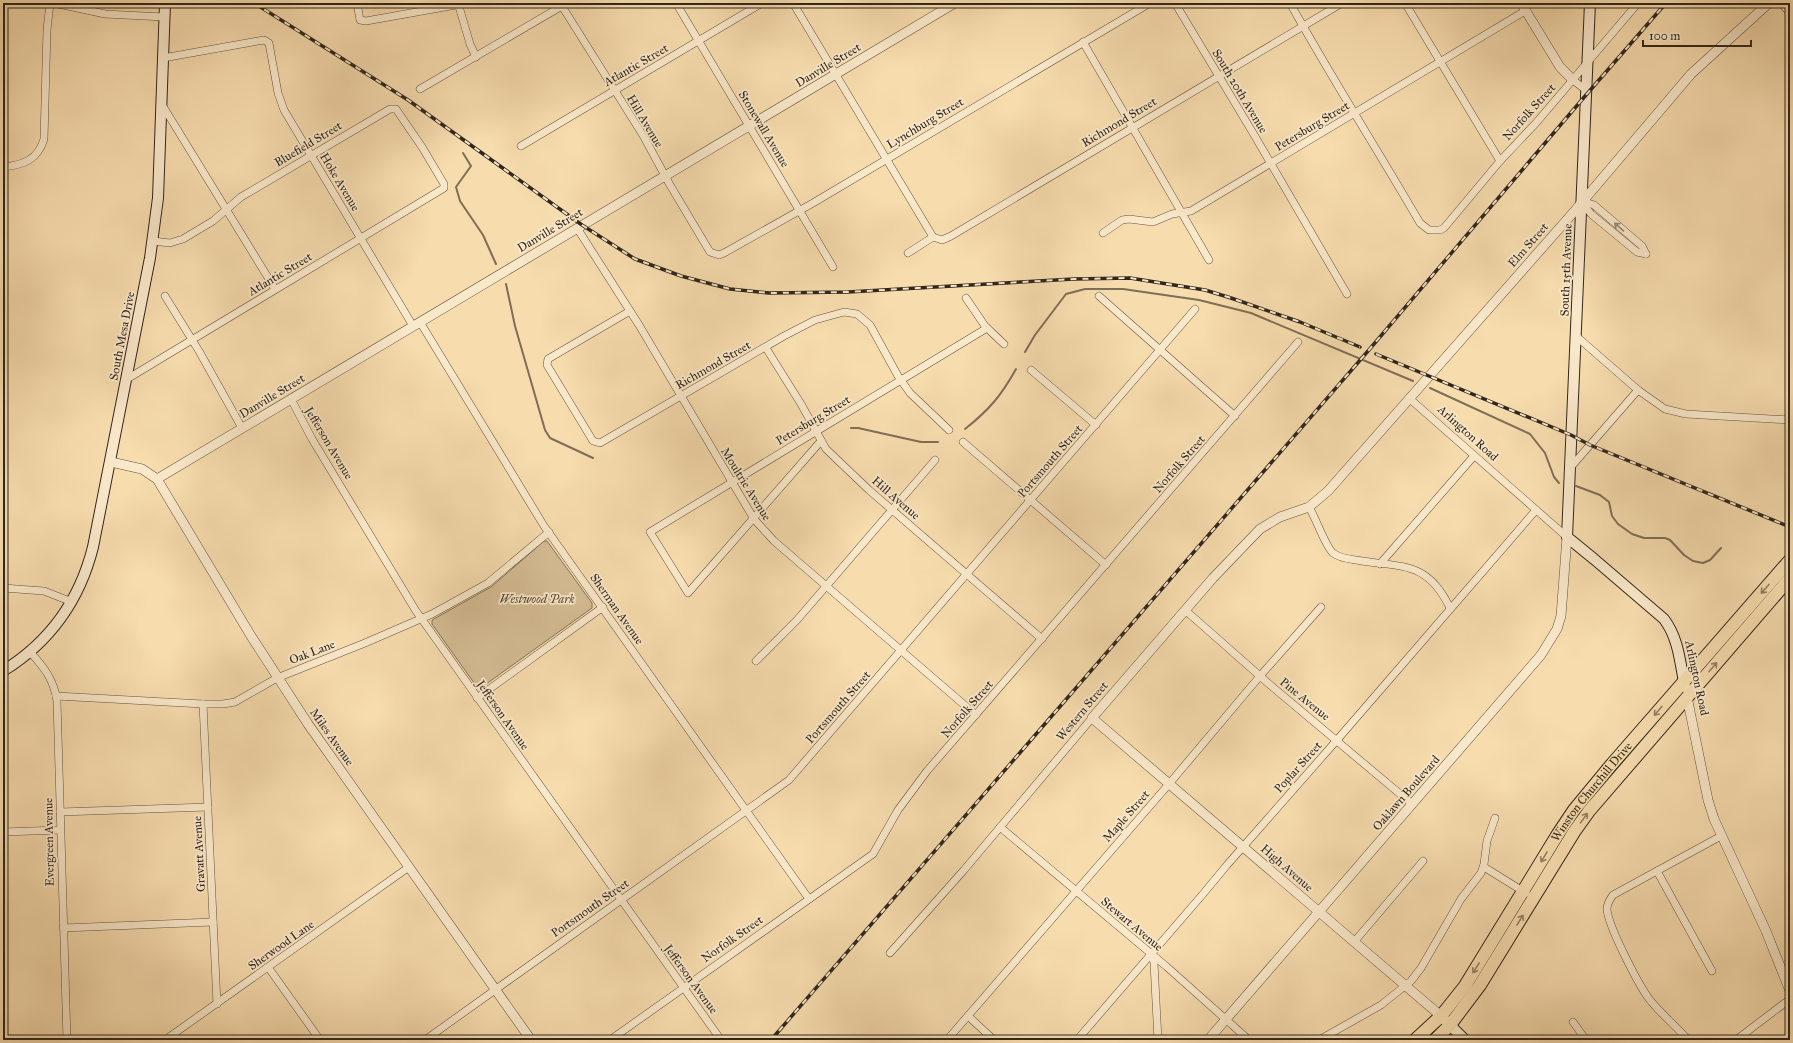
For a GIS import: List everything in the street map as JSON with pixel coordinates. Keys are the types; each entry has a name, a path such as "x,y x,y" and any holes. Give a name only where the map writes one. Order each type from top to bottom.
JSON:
{"highway":[{"name":"Winston Churchill Drive","path":"1434,1040 1450,1025 1480,985 1574,810 1790,560"},
{"name":"Winston Churchill Drive","path":"1415,1040 1441,1016 1465,986 1528,895 1589,811 1790,578"}],"main road":[{"name":"South Mesa Drive","path":"3,671 30,652 60,620 72,602 81,584 91,556 111,462 153,241 158,198 165,3"},
{"name":"South 15th Avenue","path":"1567,537 1590,3"},
{"name":"Arlington Road","path":"1567,537 1664,619 1674,635 1687,697"},
{"name":"High Avenue","path":"1441,1016 1465,1040"}],"street":[{"path":"3,167 20,165 27,162 38,152 44,140 47,30 50,3"},
{"path":"54,3 97,13 164,17"},
{"path":"357,3 360,20 370,21 467,3"},
{"name":"Stonewall Avenue","path":"676,3 800,209 833,267"},
{"name":"Atlantic Street","path":"521,146 762,3"},
{"path":"793,3 933,237"},
{"name":"Danville Street","path":"157,478 836,74 944,6 955,3"},
{"name":"Lynchburg Street","path":"710,252 719,255 724,253 887,159 1150,3"},
{"name":"South 20th Avenue","path":"1175,3 1347,294"},
{"path":"1290,3 1355,114"},
{"name":"Richmond Street","path":"908,253 933,237 942,240 951,236 1342,3"},
{"path":"1405,3 1500,161"},
{"name":"Norfolk Street","path":"1355,114 1420,223 1424,227 1434,231 1444,228 1500,161 1587,64 1638,3"},
{"name":"Elm Street","path":"1309,507 1328,491 1410,399 1470,327 1582,201 1691,74 1769,3"},
{"path":"1781,3 1790,13"},
{"path":"458,4 470,44 476,57"},
{"path":"420,89 563,4"},
{"name":"Hill Avenue","path":"563,4 614,91 644,137 710,252"},
{"path":"1523,7 1560,67 1586,90"},
{"name":"Petersburg Street","path":"1103,233 1122,220 1129,219 1153,222 1172,214 1191,210 1355,114 1440,62 1523,7"},
{"name":"Hoke Avenue","path":"163,58 264,40 267,41 281,102 288,116 361,238 416,324"},
{"path":"1083,42 1209,260"},
{"path":"161,103 276,289"},
{"name":"Bluefield Street","path":"153,241 170,243 183,239 213,221 241,197 390,108 396,110 407,124 444,184 444,188"},
{"name":"Atlantic Street","path":"127,379 444,188"},
{"path":"1582,201 1594,205 1642,246 1646,254 1637,252 1603,224 1591,214 1582,201"},
{"name":"Moultrie Avenue","path":"577,228 630,311 754,519 774,541 827,585 976,715"},
{"path":"164,296 192,340 242,428"},
{"path":"1100,296 1235,416"},
{"path":"966,298 987,328 1004,344"},
{"name":"Portsmouth Street","path":"425,1040 746,811 794,775 1195,309"},
{"name":"Richmond Street","path":"630,311 547,361 547,365 575,413 593,441 596,443 600,443 815,320 844,312 857,314 870,324 901,380"},
{"name":"Sherman Avenue","path":"416,324 549,532 809,899"},
{"name":"Petersburg Street","path":"754,519 688,593 650,532 987,328"},
{"path":"1576,336 1657,405 1675,412 1790,420"},
{"name":"Norfolk Street","path":"610,1040 873,854 908,795 1298,342"},
{"name":"Hill Avenue","path":"766,348 801,404 826,449 844,467 966,575 1042,639"},
{"path":"1031,370 1096,425"},
{"path":"901,380 917,401 949,430"},
{"path":"1570,468 1638,390"},
{"name":"Jefferson Avenue","path":"291,399 312,439 422,619 721,1040"},
{"name":"Arlington Road","path":"1410,399 1567,537"},
{"path":"754,519 821,441"},
{"path":"963,442 1106,565"},
{"path":"1380,564 1474,456"},
{"path":"756,661 774,644 827,585 935,460"},
{"path":"111,462 142,469 157,478"},
{"name":"Miles Avenue","path":"157,478 277,678 531,1040"},
{"path":"1309,507 1332,552 1337,556 1351,560 1397,566 1421,573 1437,585 1450,608"},
{"name":"Western Street","path":"890,953 1000,827 1184,610 1260,528 1280,517 1309,507"},
{"name":"Poplar Street","path":"1077,1040 1242,847 1337,740 1536,510"},
{"name":"Oak Lane","path":"56,696 203,704 223,704 235,702 277,678 365,643 451,605 488,583 549,532"},
{"name":"Oaklawn Boulevard","path":"1208,1040 1538,659 1557,629 1561,616 1567,537"},
{"path":"3,588 44,590 72,602"},
{"path":"477,698 603,607"},
{"name":"Maple Street","path":"947,1040 1321,607"},
{"name":"Pine Avenue","path":"1184,610 1412,804"},
{"name":"Evergreen Avenue","path":"30,652 49,675 54,686 56,696 67,1040"},
{"name":"Arlington Road","path":"1687,697 1708,800 1721,836 1766,931 1790,992"},
{"name":"Gravatt Avenue","path":"203,704 217,1004"},
{"name":"High Avenue","path":"1092,718 1441,1016"},
{"path":"60,812 208,807"},
{"path":"1320,1040 1381,1005 1405,986 1421,968 1461,900 1478,879 1484,867 1487,841 1495,818"},
{"name":"Stewart Avenue","path":"1000,827 1151,954 1249,1040"},
{"path":"3,832 60,830"},
{"path":"1688,1040 1650,1000 1620,946 1609,919 1607,909 1613,895 1721,836"},
{"path":"1354,942 1423,861"},
{"name":"Sherwood Lane","path":"165,1040 409,867"},
{"path":"1484,867 1528,895"},
{"path":"1657,871 1712,971"},
{"path":"63,928 213,922"},
{"path":"1151,954 1154,963 1158,1040"},
{"path":"268,967 320,1040"},
{"path":"1736,1040 1790,999"},
{"path":"968,1016 994,1040"},
{"path":"1573,1022 1586,1040"}],"green space":[{"name":"Westwood Park","path":"544,541 547,541 592,603 592,608 482,687 477,687 432,624 432,620 491,587"}],"waterway":[{"path":"463,153 471,166 456,187 460,201 483,235 496,264"},
{"path":"506,284 515,326 545,430 550,438 593,458"},
{"path":"1025,352 1035,335 1066,294 1085,289 1123,289 1199,300 1251,313 1413,381"},
{"path":"965,429 994,402 1016,369"},
{"path":"1430,388 1530,434 1545,453 1554,477 1559,483"},
{"path":"851,428 858,428 921,442 938,442"},
{"path":"1576,486 1600,495 1609,502 1612,516 1618,524 1632,534 1644,538 1665,538 1670,540 1684,555 1693,561 1703,563 1710,560 1721,548"}],"railway":[{"path":"254,3 408,100 582,225 635,259 681,276 730,289 769,293 848,292 1074,279 1130,278 1205,290 1300,322 1360,347"},
{"path":"771,1040 1368,351 1666,3"},
{"path":"1376,354 1571,435 1590,445 1790,527"}]}
